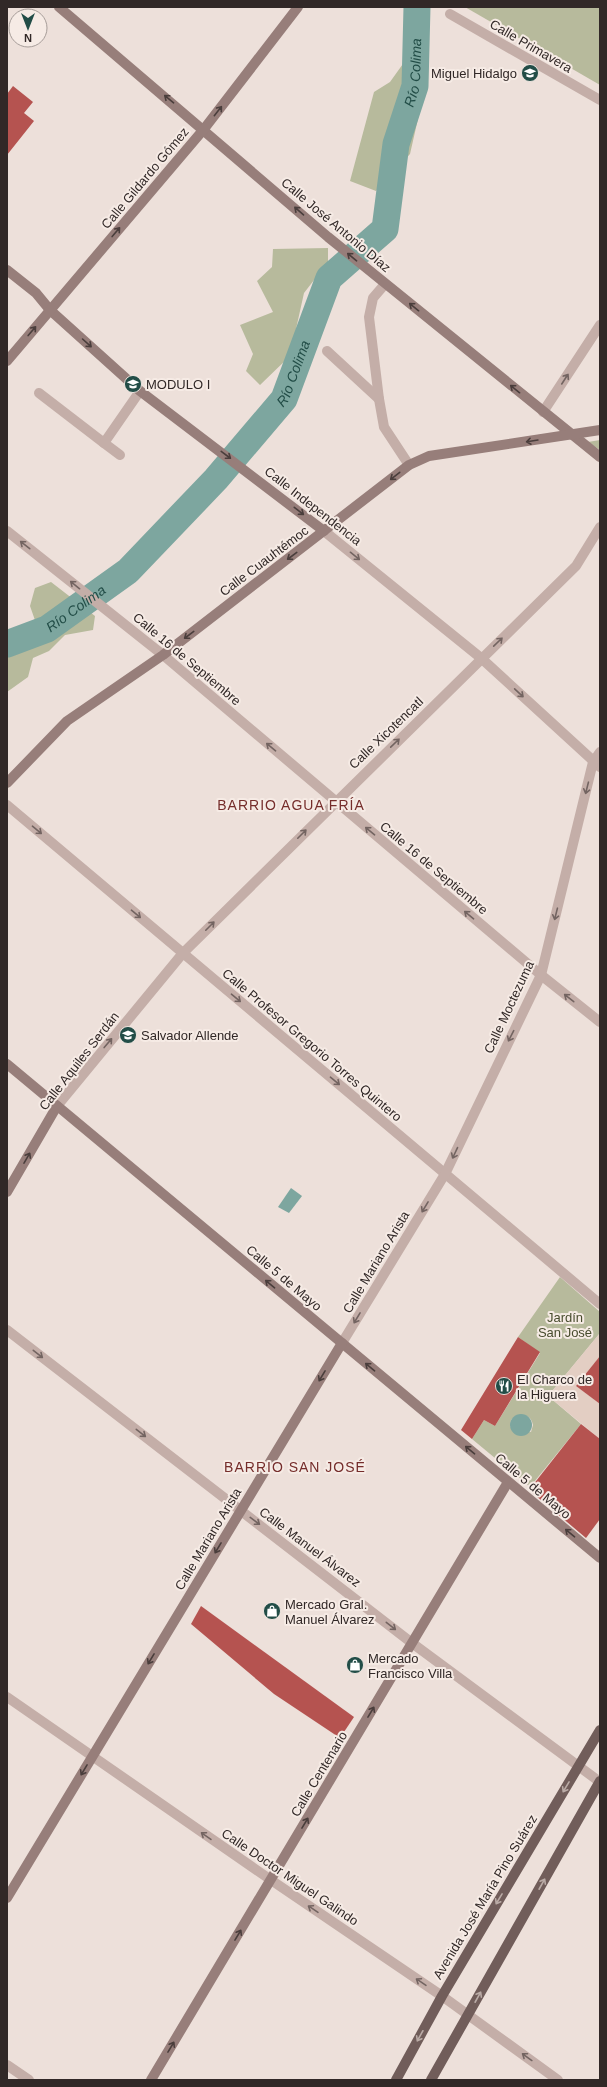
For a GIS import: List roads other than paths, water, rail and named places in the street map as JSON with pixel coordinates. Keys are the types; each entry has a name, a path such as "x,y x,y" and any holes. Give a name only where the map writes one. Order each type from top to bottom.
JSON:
{"main road":[{"name":"Avenida José María Pino Suárez","path":"396,2080 442,1996 600,1730"},
{"path":"431,2080 600,1781"}],"street":[{"name":"Calle José Antonio Díaz","path":"59,7 204,129 328,237 600,458"},
{"name":"Calle Gildardo Gómez","path":"7,361 204,129 298,7"},
{"name":"Calle Primavera","path":"450,14 600,100"},
{"name":"Calle Independencia","path":"7,270 36,293 50,310 140,391 273,491 481,658 597,765"},
{"path":"385,284 373,298 369,317 379,399 384,427 409,465"},
{"path":"543,412 600,324"},
{"path":"328,351 379,399"},
{"path":"104,443 140,391"},
{"path":"39,393 120,455"},
{"name":"Calle Cuauhtémoc","path":"7,783 67,721 163,655 409,465 428,456 600,430"},
{"name":"Calle Xicotencatl","path":"183,953 335,801 576,566 600,527"},
{"name":"Calle 16 de Septiembre","path":"7,531 163,655 541,975 600,1022"},
{"name":"Calle Moctezuma","path":"445,1174 541,975 600,752"},
{"name":"Calle Profesor Gregorio Torres Quintero","path":"7,805 600,1304"},
{"name":"Calle Aquiles Serdán","path":"7,1192 57,1106 183,953"},
{"name":"Calle 5 de Mayo","path":"7,1064 600,1558"},
{"name":"Calle Mariano Arista","path":"7,1898 445,1174"},
{"name":"Calle Manuel Álvarez","path":"7,1330 412,1643 600,1781"},
{"name":"Calle Centenario","path":"151,2080 508,1482"},
{"name":"Calle Doctor Miguel Galindo","path":"7,1696 92,1757 442,1996 558,2080"},
{"path":"7,2065 29,2080"}],"water":[{"path":"291,1188 302,1196 289,1213 278,1207"},
{"path":"521,1414 529,1417 532,1425 529,1433 521,1436 513,1433 510,1425 513,1417"}],"waterway":[{"name":"Río Colima","path":"7,644 47,629 128,571 216,479 284,399 329,278 385,229 396,144 415,86 417,7"}],"place":[{"name":"Miguel Hidalgo","path":"530,73"},
{"name":"MODULO I","path":"133,384"},
{"name":"Salvador Allende","path":"128,1035"},
{"name":"El Charco de la Higuera","path":"504,1386"},
{"name":"Mercado Gral. Manuel Álvarez","path":"272,1611"},
{"name":"Mercado Francisco Villa","path":"355,1665"}],"district":[{"name":"BARRIO AGUA FRÍA","path":"291,805"},
{"name":"BARRIO SAN JOSÉ","path":"295,1467"}],"park label":[{"name":"Jardín San José","path":"565,1324"}]}
